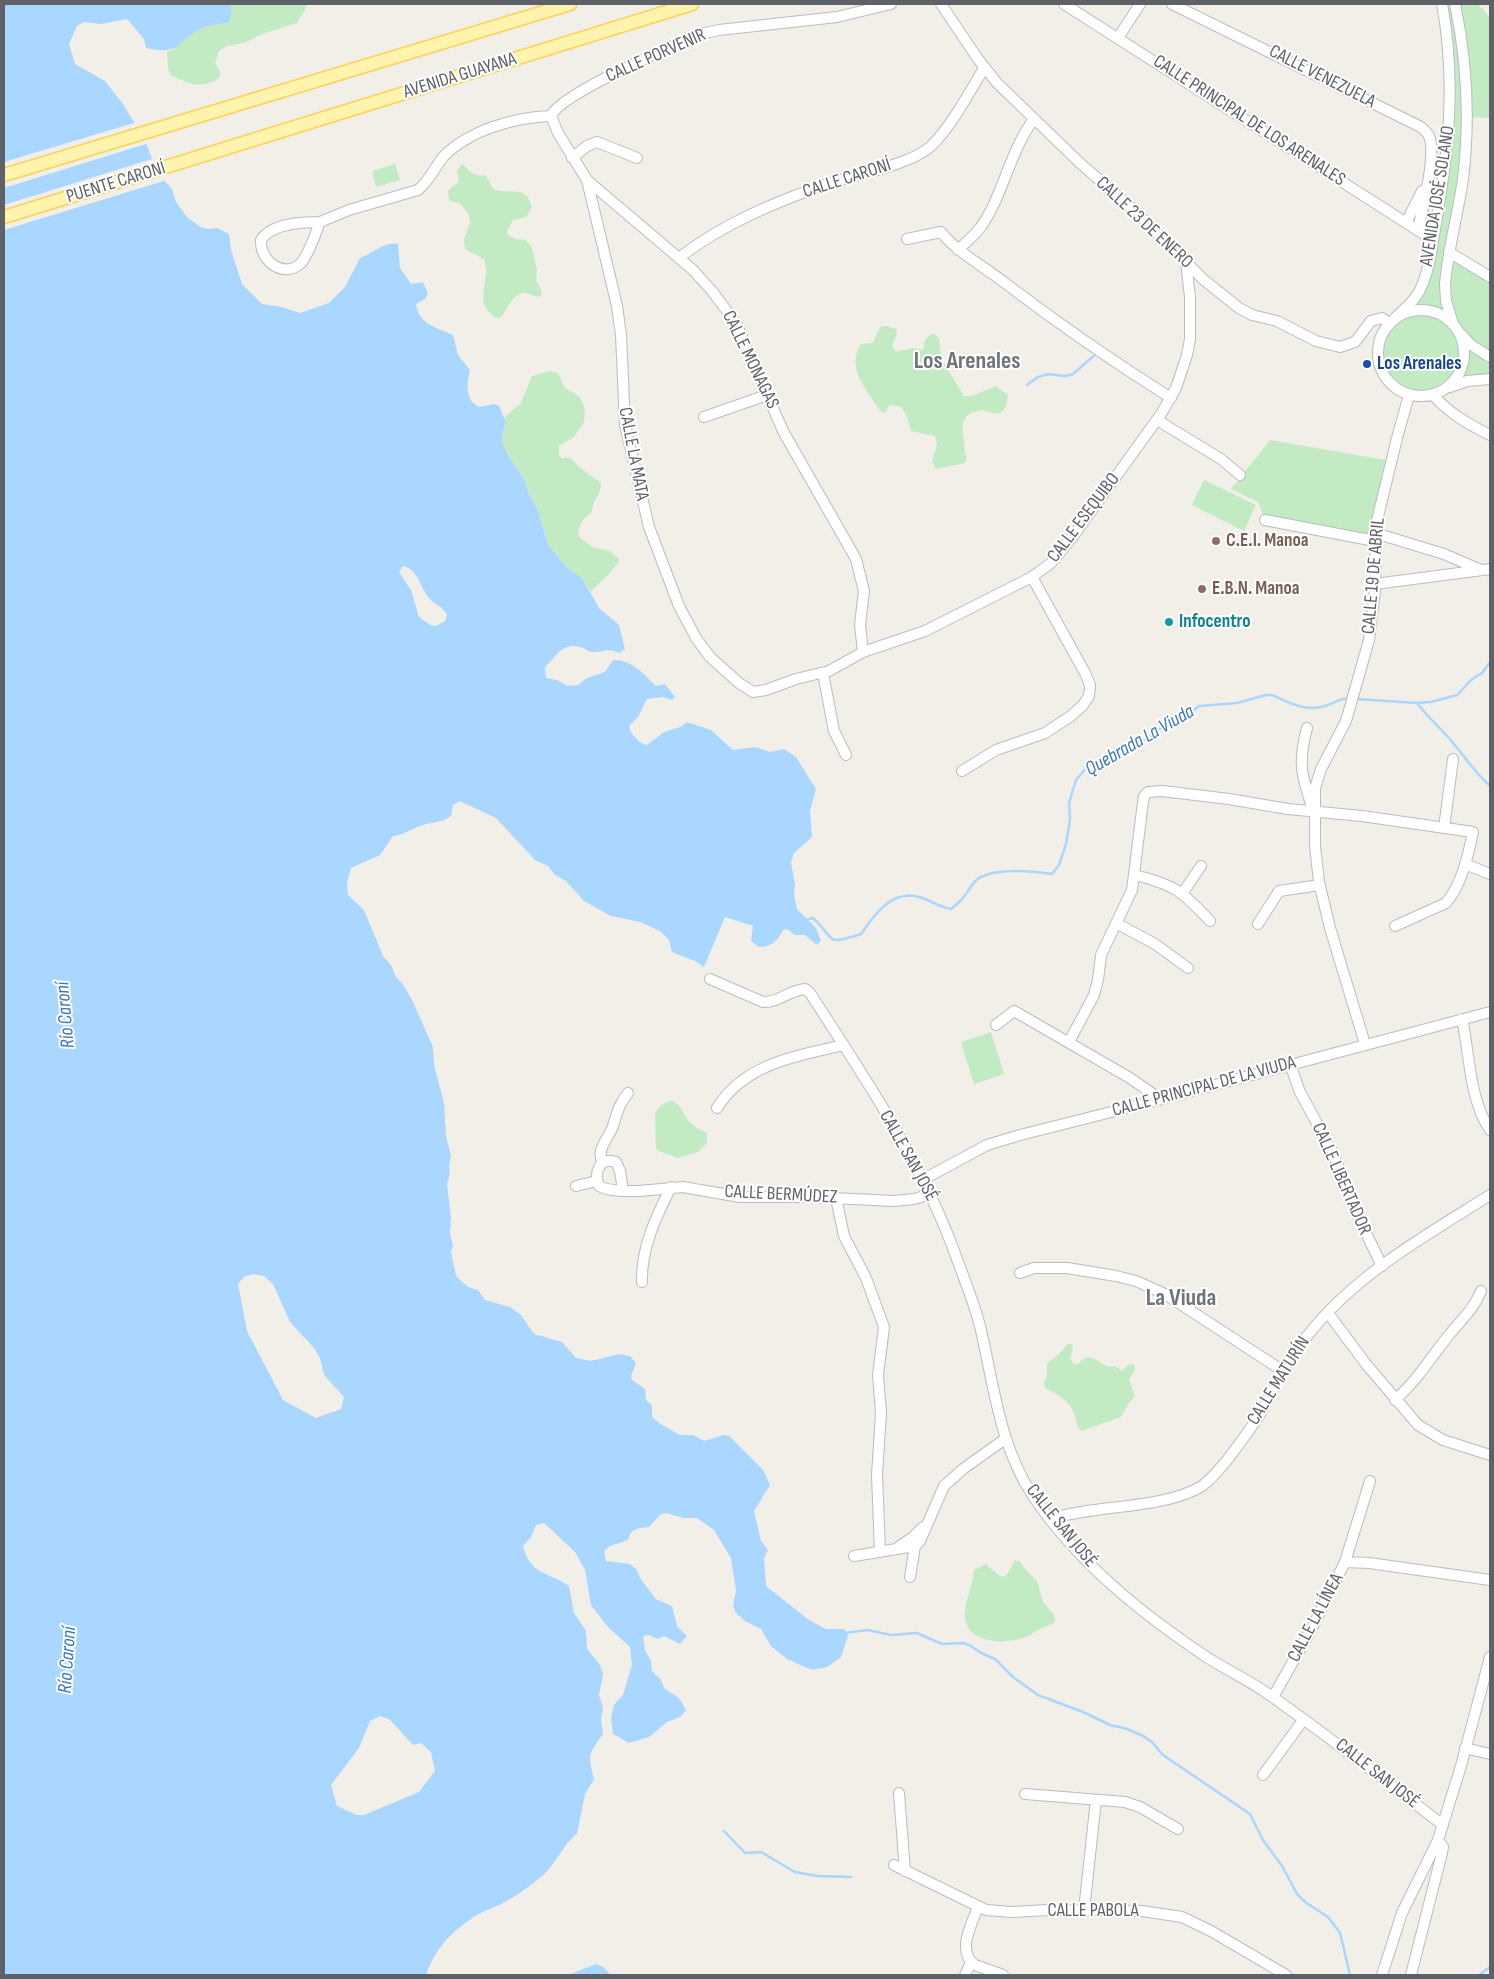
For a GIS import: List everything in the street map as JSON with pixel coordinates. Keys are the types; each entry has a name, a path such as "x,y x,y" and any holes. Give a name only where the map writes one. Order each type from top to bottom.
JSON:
{"main road":[{"name":"AVENIDA GUAYANA","path":"4,175 570,4"},
{"name":"AVENIDA GUAYANA","path":"229,148 692,4"},
{"name":"PUENTE CARONÍ","path":"4,217 229,148"}],"street":[{"name":"CALLE PORVENIR","path":"551,116 554,110 565,101 590,86 705,33 843,16 891,4"},
{"name":"CALLE 23 DE ENERO","path":"941,4 984,68 997,83 1081,164 1134,210 1208,283 1239,308 1252,315 1277,321 1316,341 1334,347 1346,346 1355,342 1367,325 1375,318 1392,321"},
{"name":"CALLE PRINCIPAL DE LOS ARENALES","path":"1064,4 1433,240"},
{"path":"1118,38 1140,4"},
{"name":"CALLE VENEZUELA","path":"1172,4 1421,127 1429,136 1432,151 1418,230"},
{"name":"AVENIDA JOSÉ SOLANO","path":"1392,321 1413,301 1421,289 1427,270 1447,162 1450,112 1449,58 1442,4"},
{"name":"AVENIDA JOSÉ SOLANO","path":"1455,4 1463,59 1467,139 1463,181 1446,274 1445,292 1456,327"},
{"name":"CALLE CARONÍ","path":"680,257 717,232 787,199 827,184 908,160 925,150 943,131 984,68"},
{"name":"CALLE MONAGAS","path":"551,116 572,158 587,180 680,257 712,291 731,316 740,332 790,445 856,559 864,591 860,625 863,652"},
{"path":"320,222 304,260 298,266 288,268 277,267 264,256 260,240 266,234 286,226 320,222 349,210 418,190 448,153 480,132 516,121 551,116"},
{"path":"958,250 979,229 984,221 1018,146 1034,119"},
{"path":"572,158 591,144 597,142 637,158"},
{"name":"CALLE VENEZUELA","path":"1406,222 1428,179"},
{"name":"CALLE LA MATA","path":"587,180 618,306 625,425 649,527 679,606 696,638 710,657 739,683 749,691 758,692"},
{"path":"907,239 941,232 958,250 1062,326 1171,398"},
{"path":"1449,252 1490,277"},
{"name":"CALLE ESEQUIBO","path":"758,692 796,679 823,673 863,652 925,631 1032,577 1051,563 1157,420 1176,388 1189,348 1190,297 1186,262"},
{"path":"1490,356 1471,345 1456,327 1441,314 1425,310 1410,311 1392,321 1381,337 1378,353 1381,368 1389,382 1395,388 1409,395 1433,395 1467,381 1490,380"},
{"path":"1447,388 1458,376 1464,361 1464,345 1456,327"},
{"path":"704,417 767,394"},
{"name":"CALLE 19 DE ABRIL","path":"1364,1044 1330,928 1320,886 1315,854 1314,812 1317,778 1346,721 1369,640 1375,584 1375,537 1397,438 1409,395"},
{"path":"1433,395 1446,409 1461,420 1490,435"},
{"path":"1157,420 1220,459 1240,475"},
{"path":"1265,520 1375,537 1444,554 1486,570"},
{"path":"1375,584 1486,570"},
{"path":"962,771 996,750 1034,738 1057,726 1077,710 1089,696 1090,685 1085,673 1032,577"},
{"path":"823,673 834,731 846,755"},
{"path":"1307,728 1300,762 1304,783 1314,812"},
{"path":"1444,828 1453,759"},
{"path":"1069,1042 1094,995 1101,955 1129,900 1135,875 1144,796 1148,792 1162,791 1190,794 1473,832 1465,864 1456,888 1446,903 1395,926"},
{"path":"1465,864 1490,874"},
{"path":"1182,894 1201,866"},
{"path":"1135,875 1168,884 1182,894 1210,922"},
{"path":"1258,924 1279,891 1320,886"},
{"path":"1116,923 1163,949 1188,968"},
{"name":"CALLE SAN JOSÉ","path":"710,979 763,1002 774,1001 799,990 806,989 844,1045 910,1152 931,1194 978,1320 1010,1454 1028,1487 1051,1519 1100,1575 1140,1610 1212,1660 1273,1697 1443,1825"},
{"path":"996,1025 1014,1011 1130,1078 1160,1099"},
{"name":"CALLE PRINCIPAL DE LA VIUDA","path":"924,1179 998,1141 1490,1012"},
{"path":"1462,1019 1476,1096 1484,1122 1490,1130"},
{"path":"718,1108 734,1087 769,1066 795,1055 844,1045"},
{"name":"CALLE LIBERTADOR","path":"1290,1064 1300,1092 1333,1153 1362,1225 1382,1266"},
{"path":"603,1163 600,1159 601,1151 613,1126 617,1111 628,1093"},
{"path":"599,1184 597,1170 603,1163 612,1161 618,1166 622,1190"},
{"name":"CALLE BERMÚDEZ","path":"576,1186 599,1184 622,1190 639,1191 671,1187 692,1187 740,1197 907,1201 931,1194"},
{"path":"642,1282 642,1261 646,1246 671,1187"},
{"name":"CALLE MATURÍN","path":"1051,1519 1070,1514 1174,1497 1188,1493 1206,1482 1232,1454 1263,1410 1283,1371 1309,1333 1354,1286 1413,1244 1490,1196"},
{"path":"836,1198 844,1236 866,1278 884,1327 878,1375 882,1413 877,1474 884,1552"},
{"path":"1020,1273 1034,1268 1067,1268 1136,1281 1174,1299 1283,1371"},
{"path":"1395,1400 1413,1382 1449,1335 1472,1309 1481,1291"},
{"path":"1328,1313 1395,1400 1425,1432 1442,1440 1490,1455"},
{"path":"854,1556 915,1546 920,1541 944,1486 963,1468 1005,1439"},
{"path":"1345,1562 1370,1480"},
{"path":"884,1552 898,1548 913,1537 928,1520"},
{"path":"910,1577 915,1546"},
{"name":"CALLE LA LÍNEA","path":"1273,1697 1312,1628 1345,1562 1369,1563 1490,1580"},
{"path":"1382,1975 1402,1913 1438,1840 1490,1657"},
{"path":"1263,1775 1304,1719"},
{"path":"1465,1748 1490,1754"},
{"path":"899,1793 905,1871"},
{"path":"1024,1794 1119,1801 1140,1807 1178,1829"},
{"path":"1084,1910 1096,1800"},
{"path":"1411,1975 1442,1854 1443,1847 1438,1840"},
{"name":"CALLE PABOLA","path":"894,1865 978,1907 992,1911 1142,1911 1182,1917 1211,1931 1286,1975"},
{"path":"978,1907 966,1942 966,1953 971,1962 1003,1975"},
{"path":"965,1975 971,1962"}],"green space":[{"path":"230,4 307,4 297,23 262,34 244,43 227,46 219,51 215,63 221,74 216,80 202,84 193,84 170,75 167,52 175,48 197,30 217,24 229,23 232,11"},
{"path":"1442,4 1478,4 1490,18 1490,118 1467,117 1449,252 1490,277 1490,379 1453,386 1434,395 1418,396 1397,389 1391,384 1382,371 1379,361 1379,350 1385,330 1421,289 1449,138"},
{"path":"395,164 400,180 376,187 372,171"},
{"path":"462,164 474,174 487,177 493,189 526,195 532,207 526,217 513,220 507,231 508,235 516,239 525,240 531,246 537,269 536,281 542,292 541,296 526,293 520,294 513,299 501,317 496,318 485,305 483,298 486,276 484,259 465,249 464,240 470,223 469,215 461,204 449,200 448,191 458,182 457,171"},
{"path":"888,326 896,329 897,334 892,345 896,352 912,348 923,350 925,340 931,334 935,334 939,338 941,358 964,396 972,396 996,386 1008,395 1006,406 1001,412 993,413 981,410 970,414 964,419 963,431 967,459 965,463 936,469 932,461 937,445 935,436 911,431 906,414 901,407 889,406 885,413 881,412 865,388 857,371 857,353 861,344 873,343 880,327"},
{"path":"550,371 558,373 565,388 580,397 585,409 584,422 574,437 559,446 559,455 562,458 571,458 601,483 592,512 583,520 580,526 579,537 592,547 610,551 619,559 618,563 591,592 582,578 567,568 548,544 537,508 529,494 524,479 507,454 503,444 502,436 506,422 505,417 521,403 532,376"},
{"path":"1270,440 1391,461 1374,541 1265,520 1258,502 1231,489"},
{"path":"1204,480 1256,505 1244,531 1192,505"},
{"path":"991,1032 1004,1074 974,1084 961,1042"},
{"path":"671,1100 679,1106 689,1122 707,1134 707,1143 698,1152 678,1158 656,1149 655,1113 660,1106"},
{"path":"1068,1344 1072,1344 1073,1348 1070,1358 1074,1364 1078,1364 1088,1357 1104,1365 1115,1366 1122,1371 1128,1365 1134,1365 1135,1370 1129,1379 1135,1396 1121,1417 1081,1431 1070,1406 1063,1399 1045,1388 1047,1363 1057,1356"},
{"path":"1015,1560 1021,1562 1024,1568 1037,1581 1043,1602 1054,1615 1055,1622 1020,1639 1011,1641 991,1641 982,1638 968,1628 965,1619 965,1608 974,1570 986,1564 1001,1577 1008,1573"}],"water":[{"name":"Río Caroní","path":"4,4 230,4 232,11 229,23 203,28 178,46 169,50 146,48 144,39 127,19 101,24 84,22 77,26 69,44 75,64 105,81 123,104 145,140 163,179 172,189 176,202 187,217 199,226 207,229 217,228 229,234 231,250 242,284 262,304 282,307 300,313 329,303 345,287 360,258 388,244 398,244 400,268 411,284 423,282 428,294 425,299 416,304 418,311 425,321 453,335 458,355 470,370 468,391 471,400 479,407 494,404 499,406 506,422 502,436 503,444 507,454 524,479 529,494 537,508 548,544 567,568 582,578 599,608 619,625 625,649 619,653 607,650 591,652 580,647 569,646 560,651 545,667 546,678 557,680 568,686 578,685 587,678 605,672 613,660 626,662 637,668 656,686 665,684 675,697 671,700 663,697 647,699 638,717 629,726 633,735 641,743 647,745 664,732 680,727 687,722 711,730 733,750 755,747 770,752 784,749 796,757 816,789 810,811 812,837 794,853 791,863 797,909 816,928 821,941 817,945 805,935 795,935 787,929 783,930 771,945 759,947 751,941 753,926 725,917 704,967 695,961 672,952 669,940 660,931 640,922 611,916 584,901 566,881 555,875 548,866 535,860 496,818 460,801 453,805 451,816 393,836 380,855 351,868 347,883 348,895 364,910 383,956 391,965 396,977 403,984 412,1000 433,1047 434,1065 444,1103 446,1136 451,1156 450,1174 447,1184 451,1217 450,1233 453,1246 451,1252 456,1276 468,1287 478,1290 485,1300 510,1307 521,1315 534,1334 562,1342 576,1358 591,1361 619,1354 630,1356 636,1363 631,1376 632,1380 645,1389 646,1400 652,1405 652,1417 659,1423 680,1435 693,1435 704,1441 724,1435 729,1436 763,1470 770,1485 754,1511 761,1541 768,1550 764,1558 766,1586 809,1620 826,1629 844,1629 848,1636 841,1657 827,1667 812,1670 787,1659 771,1646 761,1629 745,1621 736,1613 733,1606 736,1591 731,1558 714,1530 697,1518 684,1518 666,1513 661,1514 649,1527 635,1529 628,1540 610,1546 604,1551 606,1561 630,1564 637,1570 640,1578 656,1599 672,1606 677,1626 687,1636 680,1644 664,1636 658,1639 649,1635 643,1636 645,1650 651,1661 652,1671 661,1680 664,1688 679,1698 686,1710 680,1717 667,1722 649,1737 629,1743 613,1734 611,1718 614,1705 623,1695 632,1665 630,1647 608,1627 591,1605 585,1570 575,1552 544,1523 536,1525 531,1537 523,1546 526,1555 535,1568 569,1586 574,1613 586,1631 587,1649 600,1665 603,1675 599,1695 603,1708 601,1719 603,1734 594,1746 590,1759 594,1779 585,1794 577,1834 567,1843 545,1873 514,1897 477,1915 460,1927 440,1948 426,1975 4,1975","holes":["403,566 409,568 416,575 430,599 446,612 445,621 436,626 430,625 419,617 411,590 399,572","253,1274 264,1276 273,1284 290,1322 314,1348 320,1358 324,1375 344,1397 341,1409 316,1418 283,1400 247,1331 238,1284 244,1277","380,1716 389,1719 413,1745 421,1743 431,1752 435,1771 419,1792 364,1815 357,1815 337,1806 331,1785 359,1748 370,1721"]},
{"path":"596,1964 603,1967 611,1975 568,1975"}],"pier":[{"path":"137,122 149,143 4,188 4,162"},
{"path":"155,158 167,180 4,230 4,205"}],"waterway":[{"path":"1027,385 1038,377 1048,374 1065,376 1073,374 1097,353"},
{"name":"Quebrada La Viuda","path":"1356,699 1417,703 1431,702 1457,695 1471,680 1482,673 1490,662"},
{"name":"Quebrada La Viuda","path":"806,920 813,918 832,939 841,940 861,934 885,905 900,897 919,897 951,909 962,899 975,881 988,874 1016,871 1052,874 1059,865 1066,844 1070,820 1069,803 1076,780 1088,766 1108,759 1126,745 1147,739 1156,730 1177,724 1199,706 1237,703 1272,695 1298,706 1318,708 1351,698"},
{"name":"Quebrada La Viuda","path":"1417,703 1490,786"},
{"path":"844,1633 868,1630 891,1635 917,1633 942,1644 963,1643 995,1659 1013,1677 1038,1695 1083,1712 1110,1725 1127,1729 1152,1742 1163,1755 1250,1814 1263,1840 1282,1866 1297,1894 1305,1902 1328,1917 1340,1933 1350,1975"},
{"path":"724,1831 745,1853 761,1852 795,1872 817,1876 851,1877"},
{"path":"1479,1975 1490,1967"}],"place":[{"name":"Los Arenales","path":"1367,364"},
{"name":"C.E.I. Manoa","path":"1216,541"},
{"name":"E.B.N. Manoa","path":"1202,589"},
{"name":"Infocentro","path":"1169,622"}],"district":[{"name":"Los Arenales","path":"967,362"},
{"name":"La Viuda","path":"1181,1299"}]}
